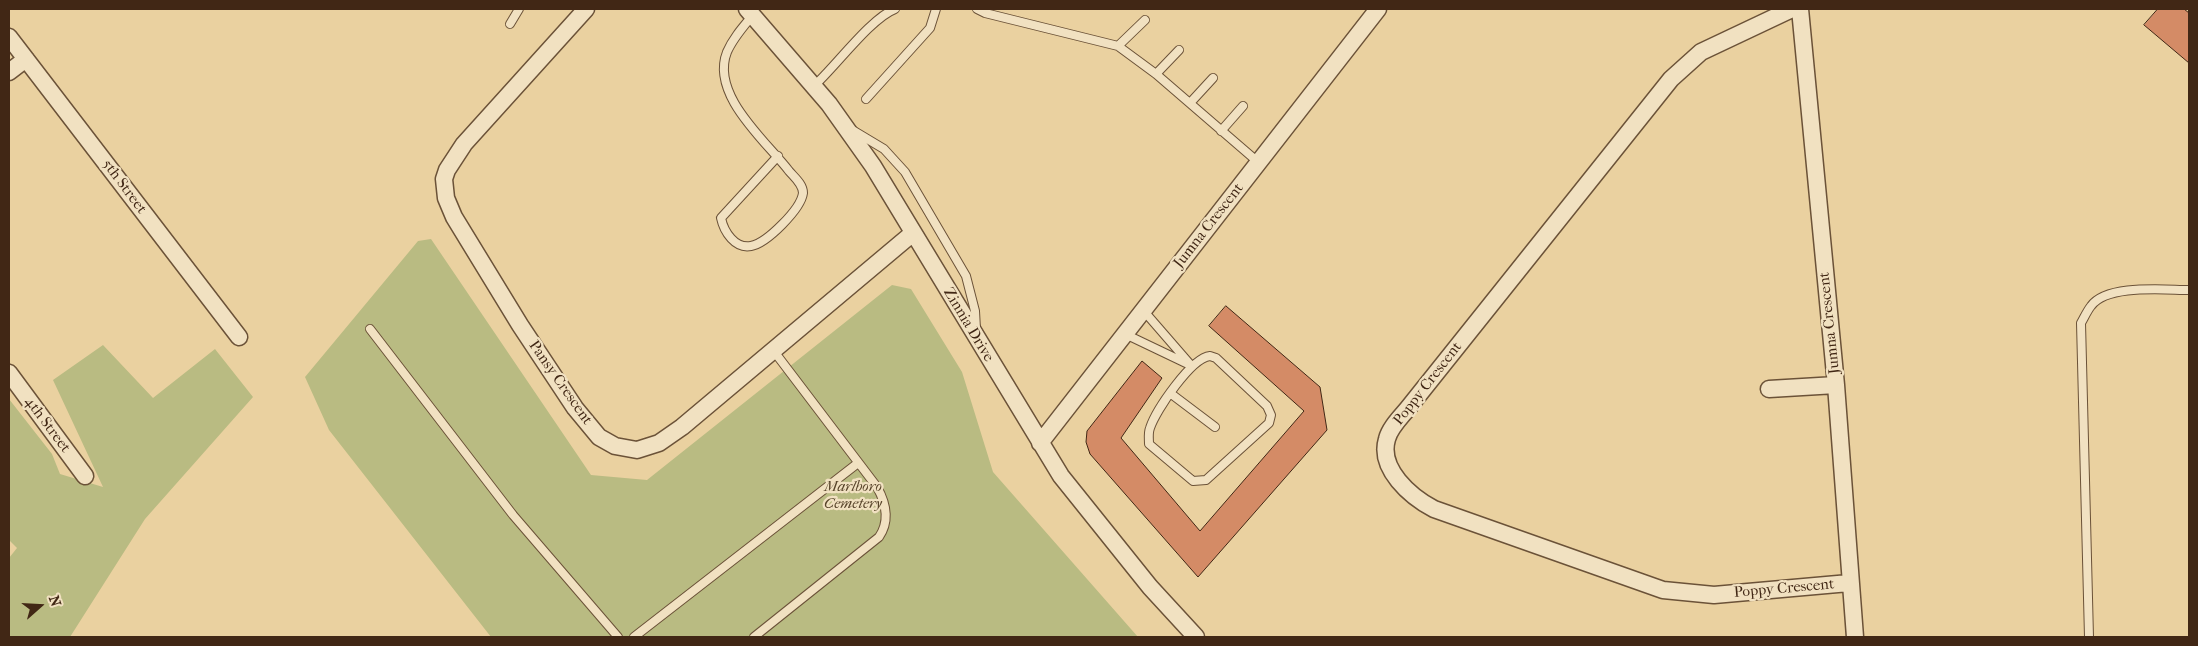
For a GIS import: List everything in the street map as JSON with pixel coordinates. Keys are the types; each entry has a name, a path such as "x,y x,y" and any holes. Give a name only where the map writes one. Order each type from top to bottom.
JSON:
{"street":[{"name":"Pansy Crescent","path":"586,9 464,144 451,162 444,179 444,186 454,217 520,325 575,408 599,437 615,446 636,450 660,443 682,427 913,233"},
{"name":"Jumna Crescent","path":"1040,444 1378,9"},
{"name":"Poppy Crescent","path":"1792,9 1701,52 1671,79 1409,406 1386,440 1386,449 1391,469 1398,480 1417,501 1434,509 1663,590 1714,595 1850,583"},
{"name":"Jumna Crescent","path":"1800,9 1836,384 1855,637"},
{"name":"Zinnia Drive","path":"750,12 814,86 873,166 1061,476 1105,534 1196,637"},
{"name":"5th Street","path":"9,37 239,338"},
{"path":"9,72 26,59"},
{"name":"4th Street","path":"9,374 84,476"},
{"path":"1769,389 1836,384"}],"lane":[{"path":"510,24 519,9"},
{"path":"814,86 834,68 877,19 894,9"},
{"path":"866,99 930,28 936,9"},
{"path":"977,9 985,13 1118,46 1156,74 1258,162"},
{"path":"750,12 726,54 725,78 735,107 778,156 801,186 803,193 793,214 761,241 751,246 729,238 723,228 721,218 778,156"},
{"path":"1118,46 1145,20"},
{"path":"1156,74 1179,50"},
{"path":"1190,103 1213,78"},
{"path":"1221,131 1243,106"},
{"path":"844,125 884,149 905,172 966,276 975,311 976,338"},
{"path":"2089,637 2081,323 2092,305 2105,295 2121,291 2189,290"},
{"path":"1143,310 1192,366"},
{"path":"370,329 513,515 618,637"},
{"path":"1125,334 1192,366"},
{"path":"754,637 879,537 884,530 886,512 882,497 773,350"},
{"path":"1203,356 1216,358 1267,406 1271,414 1268,423 1206,480 1193,481 1149,444 1150,428 1170,393 1192,366 1203,356"},
{"path":"1170,393 1215,427"},
{"path":"634,637 858,463"}],"green space":[{"name":"Marlboro Cemetery","path":"431,239 591,475 647,480 892,285 911,289 962,372 993,472 1138,637 491,637 329,430 305,377 418,241"},
{"path":"103,345 153,398 215,349 253,397 145,519 70,637 9,637 9,558 17,548 9,540 9,399 52,454 60,474 103,487 53,380"}],"building":[{"path":"2158,9 2184,9 2189,13 2189,63 2144,25"},
{"path":"1226,306 1320,387 1327,430 1198,577 1090,454 1086,442 1087,431 1142,361 1162,378 1121,438 1200,531 1304,411 1209,326"}]}
